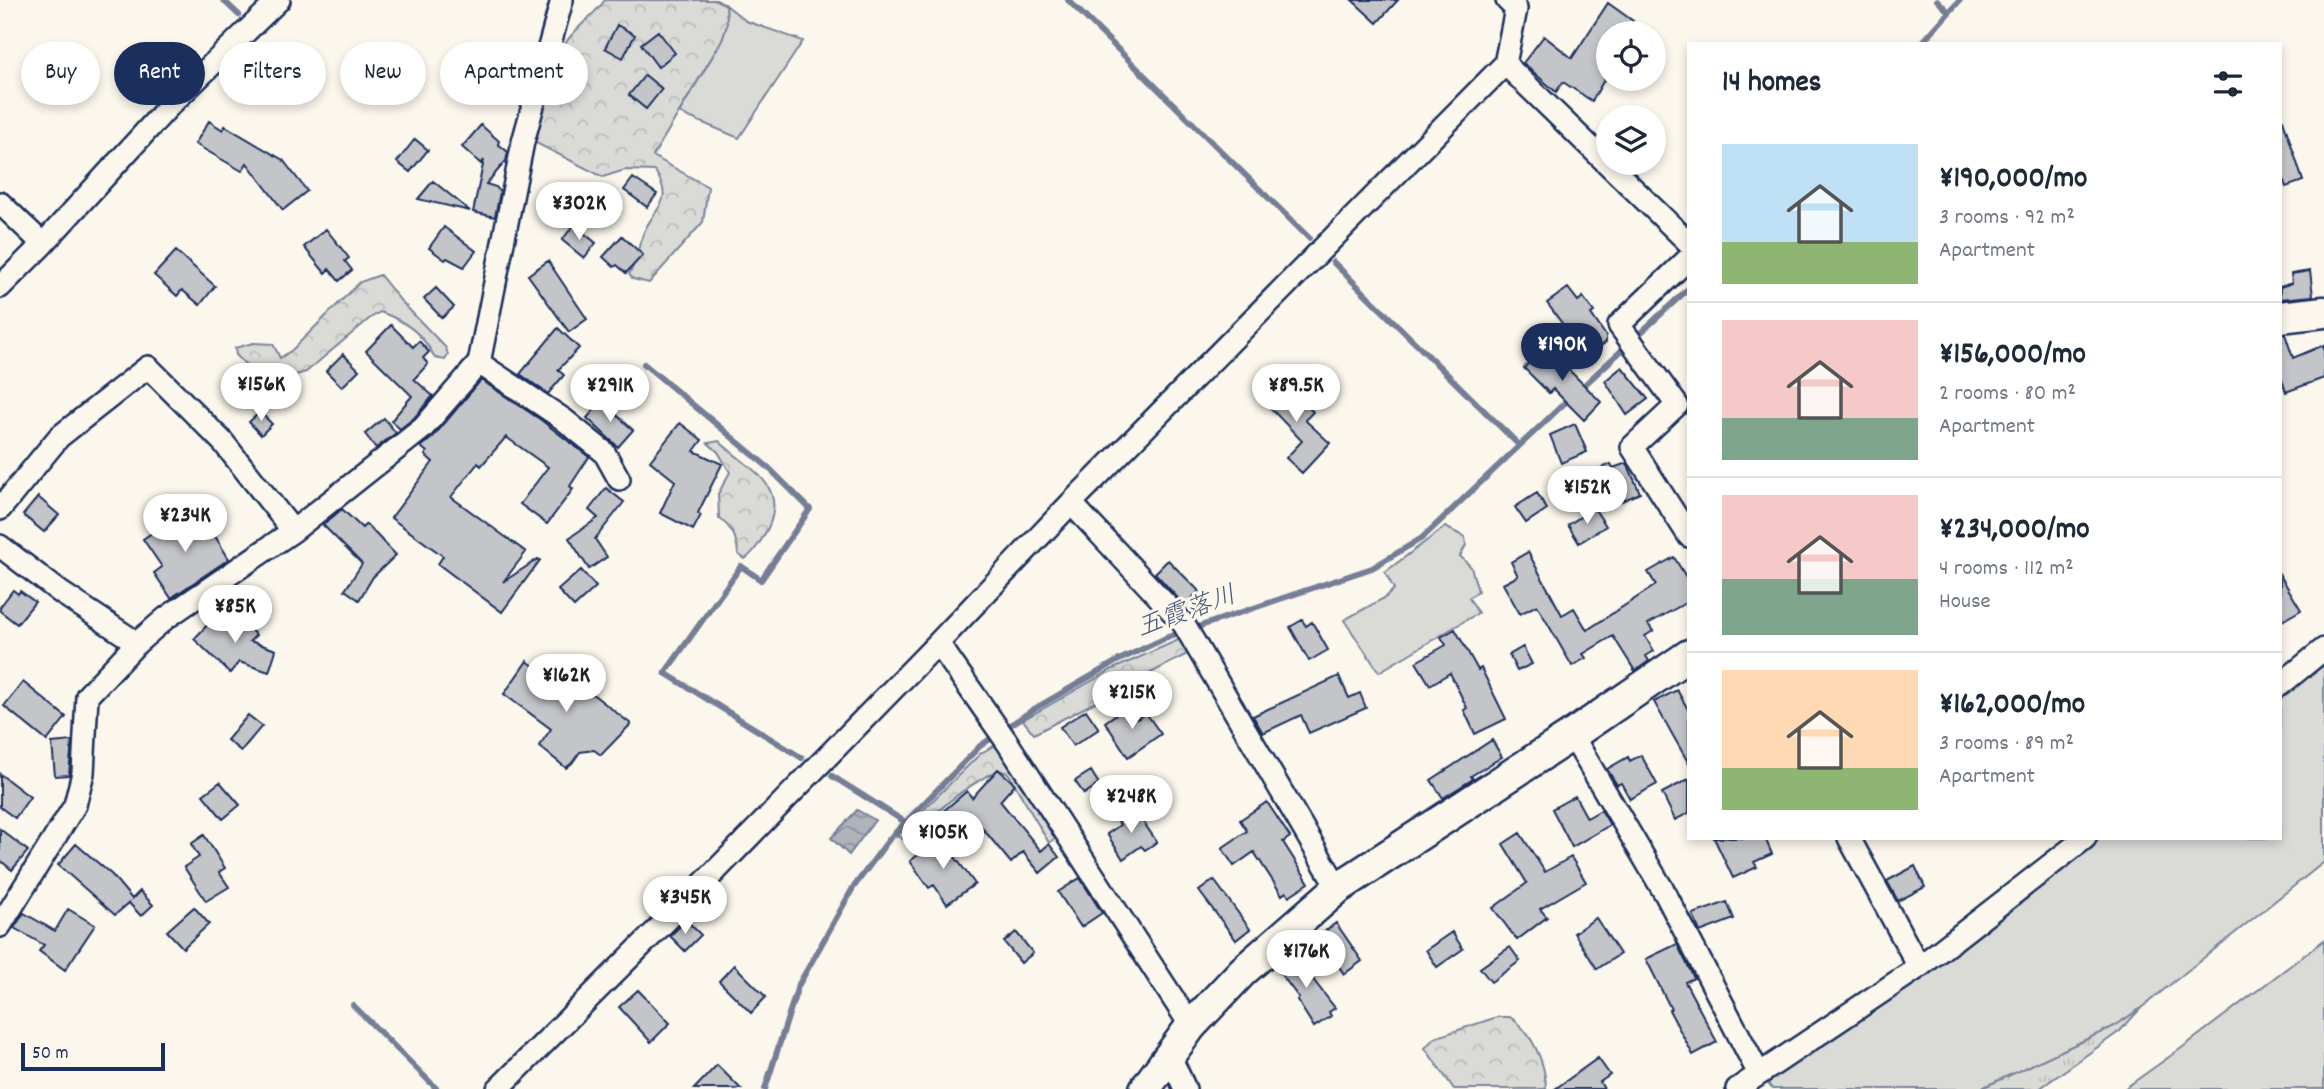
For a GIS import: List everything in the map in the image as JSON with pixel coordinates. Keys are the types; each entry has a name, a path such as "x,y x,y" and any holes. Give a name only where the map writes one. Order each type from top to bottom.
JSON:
{"street":[{"path":"0,287 170,105 279,0"},
{"path":"0,926 75,805 83,773 87,696 136,643 166,618 293,531 423,428 479,363 523,142 562,0"},
{"path":"498,1089 693,894 939,643 1071,503 1505,64 1516,3"},
{"path":"1505,64 1687,241"},
{"path":"0,204 43,244"},
{"path":"1687,260 1619,325 1677,405 1632,447 1687,533"},
{"path":"2282,317 2324,312"},
{"path":"479,363 563,418 604,452 619,479"},
{"path":"0,509 59,437 148,367 223,442 293,531"},
{"path":"1071,503 1187,629 1338,888"},
{"path":"0,546 60,592 136,643"},
{"path":"939,643 1007,742 1191,1026"},
{"path":"2282,683 2324,649"},
{"path":"1145,1089 1191,1026 1243,971 1338,888 1687,656"},
{"path":"1572,735 1666,895 1759,1074"},
{"path":"1850,840 1919,967"},
{"path":"1737,1089 1919,967 2082,840"},
{"path":"1169,1054 1185,1089"}],"green space":[{"path":"605,0 716,0 726,5 727,25 722,40 653,156 708,187 703,222 649,283 633,279 629,274 646,227 663,199 664,192 655,171 625,170 603,177 534,142 543,105 588,105 588,42 566,42"},
{"path":"726,5 746,21 803,41 739,138 679,113 722,40 727,25"},
{"path":"380,275 446,348 448,355 445,360 435,358 413,329 380,312 306,372 279,380 252,371 236,355 235,348 253,343 273,344 280,358 292,350 360,282"},
{"path":"719,441 761,477 773,499 773,512 768,528 745,559 738,554 731,530 719,518 718,494 730,472 718,452 708,443"},
{"path":"1445,527 1465,537 1466,545 1460,556 1471,567 1478,591 1469,598 1478,613 1379,672 1344,620 1386,597 1394,589 1385,572"},
{"path":"1185,637 1193,651 1034,734 1023,720 1113,669"},
{"path":"2324,665 2324,862 2141,1008 2115,1026 1980,1089 1772,1089 1765,1079 1917,980 2097,840 2282,840 2282,697"},
{"path":"999,743 1059,835 1049,843 1008,773 999,770 950,801 908,842 897,836 981,753"},
{"path":"2324,940 2324,1089 2124,1089 2183,1047"},
{"path":"2141,1008 2120,1031 2039,1089 1980,1089 2115,1026"},
{"path":"1497,1017 1510,1017 1525,1031 1540,1059 1546,1089 1454,1089 1425,1048 1434,1038"}],"water":[{"path":"857,810 875,820 849,855 831,838"}],"building":[{"path":"1352,0 1398,0 1377,23"},
{"path":"1608,3 1633,21 1596,21"},
{"path":"1596,21 1598,91 1592,101 1563,82 1556,92 1523,63 1544,36 1572,58"},
{"path":"617,25 635,35 623,58 605,48"},
{"path":"658,31 675,53 658,67 641,44"},
{"path":"645,75 662,89 646,109 629,95"},
{"path":"2282,120 2303,181 2286,187 2282,176"},
{"path":"209,121 223,130 225,126 283,160 307,191 283,210 247,163 242,171 195,144"},
{"path":"481,125 508,152 506,161 486,184 496,187 500,192 495,217 473,212 484,160 481,164 462,147"},
{"path":"415,139 428,150 410,172 397,162"},
{"path":"633,178 657,194 647,207 624,190"},
{"path":"433,181 470,211 418,199"},
{"path":"574,225 596,243 584,258 562,240"},
{"path":"444,227 476,251 464,267 447,258 445,260 429,248"},
{"path":"326,229 349,258 345,261 352,270 339,281 329,269 325,273 304,247"},
{"path":"622,236 643,255 626,273 603,257"},
{"path":"176,251 215,286 200,305 182,290 177,296 154,275"},
{"path":"548,261 587,319 569,332 528,275"},
{"path":"2310,271 2313,296 2282,299 2282,286 2292,283 2291,274"},
{"path":"436,288 454,307 442,318 424,299"},
{"path":"1568,288 1578,301 1583,297 1606,336 1606,342 1587,357 1547,303"},
{"path":"391,325 413,347 419,341 429,352 423,358 428,364 414,379 433,396 414,418 400,429 391,421 412,396 366,351"},
{"path":"558,328 579,348 558,370 564,375 548,394 520,374"},
{"path":"2282,334 2285,334 2293,358 2324,345 2324,378 2286,392 2282,379"},
{"path":"1545,346 1601,402 1584,420 1553,389 1549,393 1524,368"},
{"path":"343,354 359,370 342,387 326,371"},
{"path":"1622,367 1648,399 1627,415 1605,381"},
{"path":"1280,378 1313,412 1305,420 1330,443 1302,473 1286,458 1302,441 1260,397"},
{"path":"481,380 541,420 589,457 570,486 573,489 547,524 520,504 548,467 506,437 481,466 478,463 451,497 526,552 503,582 540,560 502,612 438,564 443,556 391,518 433,462 421,447 433,437"},
{"path":"602,401 633,430 618,447 587,418"},
{"path":"260,412 272,424 261,435 249,422"},
{"path":"384,418 396,433 376,448 365,434"},
{"path":"680,423 702,440 694,451 722,464 698,513 701,515 693,530 660,513 675,481 650,461"},
{"path":"1575,424 1587,452 1561,463 1550,435"},
{"path":"1627,463 1640,493 1602,510 1587,474 1611,464 1613,468"},
{"path":"606,488 624,502 595,539 607,557 589,569 569,538 598,518 589,510"},
{"path":"1537,493 1547,509 1526,523 1515,507"},
{"path":"38,497 59,515 44,532 23,515"},
{"path":"1594,508 1606,526 1579,543 1568,525"},
{"path":"342,509 362,528 366,524 396,555 373,577 359,600 345,590 362,564 323,525"},
{"path":"199,517 201,520 204,518 229,559 171,598 154,573 162,567 143,539 168,522 175,532"},
{"path":"1528,552 1562,615 1574,608 1587,630 1656,585 1648,572 1674,557 1687,579 1687,602 1648,624 1653,631 1645,636 1654,651 1646,656 1649,661 1635,671 1613,636 1583,654 1586,658 1572,666 1537,605 1520,614 1503,584 1518,576 1511,562"},
{"path":"1168,560 1199,591 1185,606 1155,573"},
{"path":"581,570 596,587 574,607 558,590"},
{"path":"2282,578 2301,610 2282,621"},
{"path":"13,590 18,594 20,591 35,602 17,624 0,611 0,607"},
{"path":"232,613 256,635 250,641 276,650 269,672 239,662 230,673 194,639 213,619 220,626"},
{"path":"1302,620 1306,626 1312,622 1328,650 1309,661 1290,627"},
{"path":"1455,629 1478,670 1481,668 1506,719 1475,734 1464,710 1467,708 1450,673 1430,685 1416,662 1446,645 1441,637"},
{"path":"1523,647 1532,664 1517,671 1509,655"},
{"path":"527,661 551,678 558,667 631,724 601,755 594,750 580,752 566,768 539,746 551,729 504,694"},
{"path":"1339,676 1349,698 1360,693 1366,708 1309,733 1301,715 1263,733 1253,716"},
{"path":"23,682 66,717 47,741 4,706"},
{"path":"1677,690 1687,708 1687,760 1654,702"},
{"path":"1128,706 1137,719 1146,713 1161,734 1128,757 1105,722"},
{"path":"1086,710 1099,729 1073,746 1060,727"},
{"path":"248,715 262,726 241,751 227,740"},
{"path":"1492,740 1502,757 1443,798 1431,780"},
{"path":"72,741 69,775 55,776 52,743"},
{"path":"1641,755 1657,784 1630,799 1621,783 1617,785 1607,769 1628,757 1630,761"},
{"path":"998,769 1015,784 1000,801 1041,851 1049,844 1059,857 1040,873 1023,852 1011,863 974,818 952,837 935,818 967,791 972,798"},
{"path":"1091,771 1099,784 1084,794 1075,781"},
{"path":"0,774 30,797 15,818 0,807"},
{"path":"1687,780 1687,814 1675,820 1662,793"},
{"path":"220,782 240,805 223,819 203,795"},
{"path":"1575,796 1587,818 1601,810 1610,825 1572,847 1552,809"},
{"path":"1267,802 1290,837 1283,842 1309,883 1289,896 1286,892 1282,895 1254,852 1234,866 1222,848 1247,831 1240,820"},
{"path":"1135,810 1157,842 1145,850 1141,846 1123,859 1107,834 1120,825 1118,821"},
{"path":"0,829 28,851 12,870 0,860"},
{"path":"1520,833 1545,872 1571,857 1586,882 1540,909 1547,917 1517,940 1493,908 1527,883 1503,844"},
{"path":"204,835 225,868 219,872 229,887 206,901 184,867 199,857 191,844"},
{"path":"941,838 975,884 947,904 934,885 929,888 910,861"},
{"path":"1715,840 1766,840 1772,854 1754,862 1757,867 1733,878"},
{"path":"76,844 112,875 132,899 140,891 153,905 141,916 129,903 115,915 58,865"},
{"path":"1915,866 1925,887 1898,901 1887,881"},
{"path":"1080,878 1102,913 1081,927 1058,892"},
{"path":"1214,880 1250,929 1236,940 1199,891"},
{"path":"1727,902 1734,919 1700,932 1693,914"},
{"path":"194,907 209,924 183,948 167,931"},
{"path":"68,909 95,925 65,970 39,951 44,945 14,928 24,913 55,931"},
{"path":"1596,918 1620,954 1597,969 1574,933"},
{"path":"686,920 701,935 685,951 670,936"},
{"path":"1336,923 1362,961 1344,974 1318,936"},
{"path":"1016,932 1033,953 1021,963 1004,942"},
{"path":"1452,932 1463,949 1437,967 1426,950"},
{"path":"1677,944 1694,978 1685,982 1717,1042 1693,1055 1646,959"},
{"path":"1510,947 1520,961 1491,982 1480,968"},
{"path":"1292,952 1335,1008 1329,1012 1331,1016 1314,1027 1297,1000 1299,998 1275,966"},
{"path":"734,965 766,997 751,1013 719,981"},
{"path":"638,990 670,1023 651,1042 619,1007"},
{"path":"1598,1058 1610,1075 1600,1082 1604,1089 1555,1089"},
{"path":"717,1065 741,1089 694,1089"}],"waterway":[{"path":"223,0 239,15"},
{"path":"1068,0 1309,238"},
{"path":"1937,0 1949,12"},
{"name":"五霞落川","path":"1923,42 1960,0"},
{"path":"1333,262 1519,445"},
{"name":"五霞落川","path":"1580,389 1687,290"},
{"path":"644,364 769,468 810,509 761,580 741,566 665,673 802,758"},
{"name":"五霞落川","path":"765,1089 798,986 853,888 890,838 980,746 1034,709 1119,660 1168,637 1372,568 1422,538 1572,396"},
{"path":"832,776 905,822"},
{"path":"353,1005 437,1089"}]}
